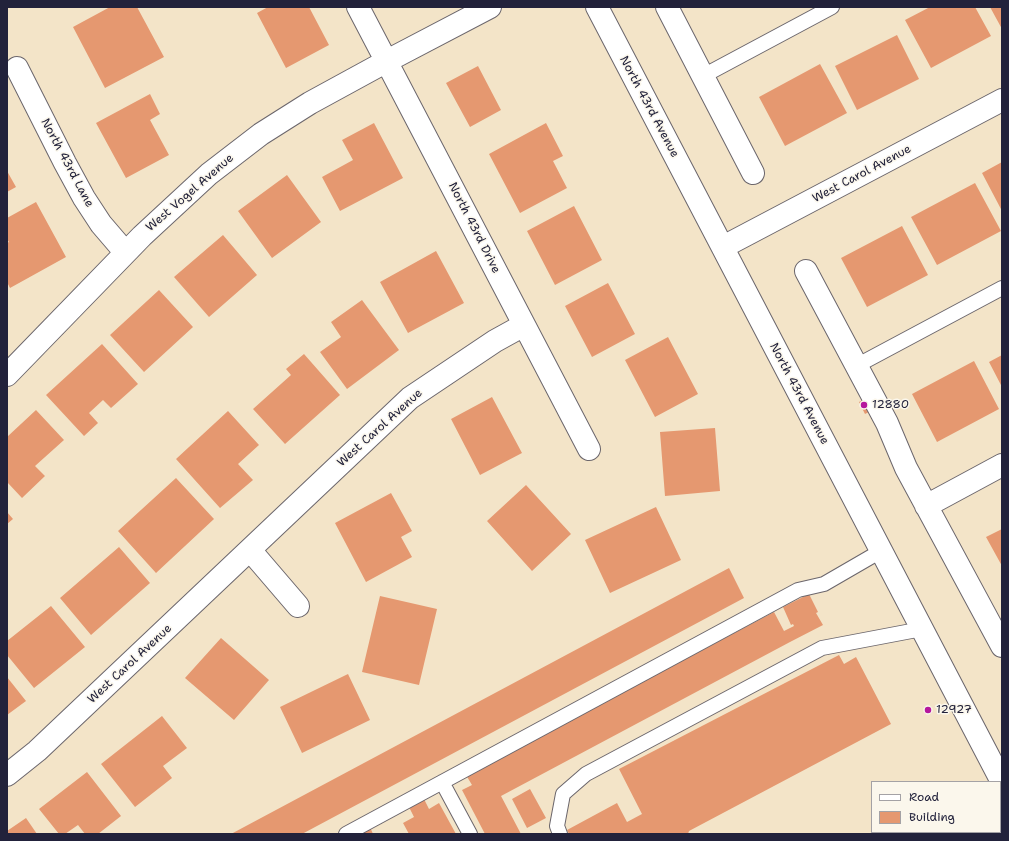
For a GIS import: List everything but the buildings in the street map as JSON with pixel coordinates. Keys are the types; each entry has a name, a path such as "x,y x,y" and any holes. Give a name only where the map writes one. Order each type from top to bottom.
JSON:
{"street":[{"name":"North 43rd Drive","path":"358,7 589,449"},
{"name":"West Vogel Avenue","path":"7,375 111,269 125,252 209,174 261,134 310,104 387,61 490,7"},
{"name":"North 43rd Avenue","path":"597,7 1002,782"},
{"path":"667,7 753,173"},
{"name":"North 43rd Lane","path":"18,68 64,163 84,198 100,224 125,252"},
{"name":"West Carol Avenue","path":"722,247 1002,100"},
{"path":"806,271 887,423 906,468 926,506 1000,639"},
{"name":"West Carol Avenue","path":"7,775 37,751 410,398 494,341 524,325"},
{"path":"926,506 1002,465"},
{"path":"250,550 298,606"}],"lane":[{"path":"703,76 832,7"},
{"path":"856,366 1002,288"},
{"path":"346,834 798,590 824,584 881,551"},
{"path":"560,834 557,826 563,794 586,774 822,648 922,629"},
{"path":"442,782 470,834"}],"place":[{"name":"12880","path":"864,405"},
{"name":"12927","path":"928,710"}]}
